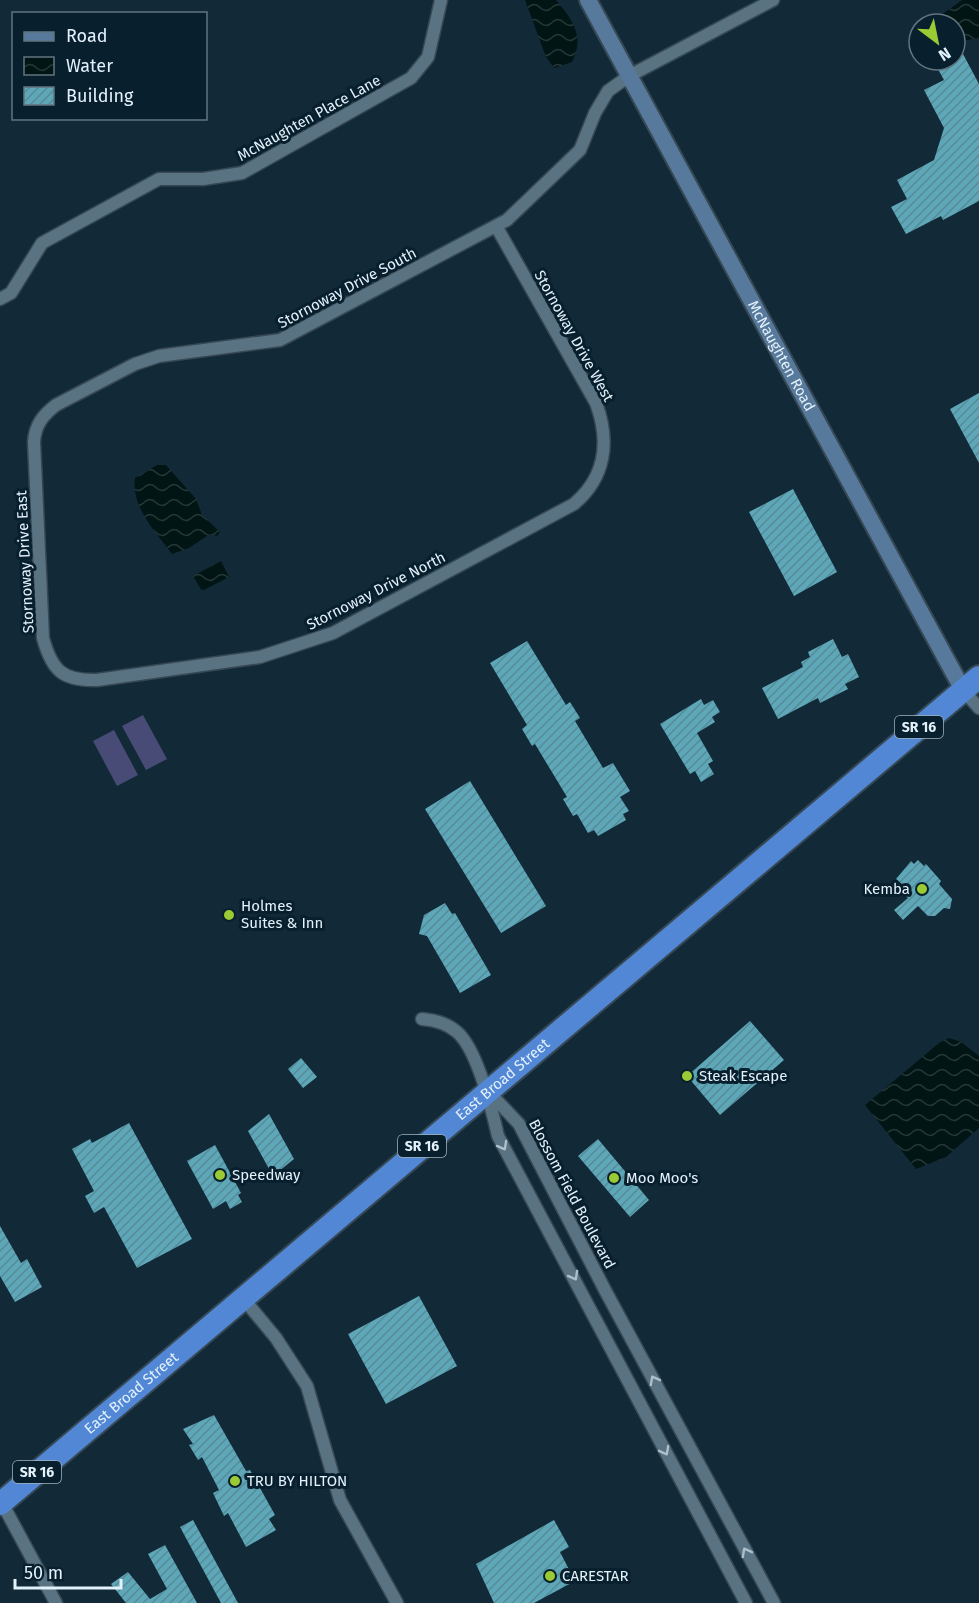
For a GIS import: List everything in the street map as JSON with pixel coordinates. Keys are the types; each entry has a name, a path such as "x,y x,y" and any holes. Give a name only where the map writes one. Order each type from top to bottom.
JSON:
{"highway":[{"name":"East Broad Street","path":"1,1503 971,683"}],"street":[{"name":"McNaughten Place Lane","path":"0,299 11,293 42,243 159,179 203,179 242,173 411,78 428,57 441,0"},
{"name":"McNaughten Road","path":"588,0 971,683 979,708"},
{"name":"Stornoway Drive South","path":"34,442 38,425 45,414 56,405 135,364 171,354 280,340 496,226 527,203 580,150 595,113 608,91 629,76 773,0"},
{"name":"Stornoway Drive West","path":"496,226 596,403 605,434 601,467"},
{"name":"Stornoway Drive East","path":"34,442 43,638 48,658 67,676 79,680 97,680"},
{"name":"Stornoway Drive North","path":"97,680 260,657 333,633 574,504 587,494 601,467"},
{"path":"422,1019 447,1025 458,1032 466,1043 488,1090 498,1136 746,1603"},
{"name":"Blossom Field Boulevard","path":"488,1090 519,1124 606,1292 774,1603"},
{"path":"242,1298 276,1338 307,1386 340,1500 397,1603"},
{"path":"1,1503 56,1603"}],"shaded area":[{"path":"143,715 167,759 146,770 122,726"},
{"path":"114,730 138,775 117,786 93,741"}],"water":[{"path":"525,0 556,0 562,7 572,22 577,37 576,53 572,62 554,68 546,57"},
{"path":"962,0 979,0 979,38 967,40 967,12 946,12"},
{"path":"157,465 166,465 196,499 202,515 220,532 217,536 210,534 189,548 172,554 140,509 135,489 135,478"},
{"path":"221,561 229,577 202,591 193,576"},
{"path":"949,1038 961,1042 979,1056 979,1128 946,1157 916,1169 865,1105 939,1043"}],"building":[{"path":"967,62 979,84 979,201 943,220 941,216 906,234 891,207 907,199 897,180 934,160 944,128 924,90 944,80 940,72 967,72"},
{"path":"979,393 979,463 950,409"},
{"path":"793,489 837,572 794,596 749,512"},
{"path":"833,639 842,657 848,654 859,677 845,684 848,689 820,703 818,698 778,719 762,688 803,667 801,662 810,657 808,652"},
{"path":"527,641 566,705 570,702 580,718 575,721 603,768 613,763 630,791 620,797 629,811 623,814 626,820 598,836 594,830 588,833 577,814 573,816 563,799 567,797 535,744 532,746 522,729 527,725 490,663"},
{"path":"701,699 704,705 713,700 720,712 712,717 715,722 697,733 713,761 708,764 714,774 701,782 695,771 690,774 660,724"},
{"path":"470,781 546,906 501,933 425,809"},
{"name":"Kemba","path":"918,860 924,866 926,864 941,881 939,884 952,899 950,909 944,908 935,916 928,916 918,906 903,920 894,910 908,898 898,888 902,884 896,879 911,861 914,864"},
{"path":"445,903 452,914 455,913 491,975 460,993 427,936 419,934 424,915"},
{"path":"750,1021 784,1060 720,1115 687,1076"},
{"path":"301,1058 317,1077 303,1088 288,1069"},
{"path":"269,1114 294,1159 273,1176 248,1131"},
{"path":"129,1123 192,1239 137,1268 104,1207 94,1213 85,1196 94,1191 72,1149 90,1139 92,1143"},
{"name":"Moo Moo's","path":"598,1139 649,1200 630,1217 578,1156"},
{"path":"215,1145 241,1193 238,1195 242,1202 230,1209 226,1201 213,1209 187,1161"},
{"path":"0,1226 21,1263 27,1259 42,1287 15,1302 0,1276"},
{"path":"419,1296 457,1366 386,1404 348,1334"},
{"name":"TRU BY HILTON","path":"214,1415 246,1471 250,1470 275,1515 269,1519 276,1530 246,1547 228,1513 224,1516 213,1493 219,1490 202,1457 198,1460 189,1445 193,1444 183,1429"},
{"path":"193,1520 238,1603 221,1603 180,1527"},
{"path":"554,1520 569,1547 560,1552 575,1581 534,1603 494,1603 476,1564"},
{"path":"165,1545 197,1603 126,1603 111,1584 128,1572 150,1599 167,1589 148,1554"}],"place":[{"name":"Kemba","path":"922,889"},
{"name":"Holmes Suites & Inn","path":"229,915"},
{"name":"Steak Escape","path":"687,1076"},
{"name":"Speedway","path":"220,1175"},
{"name":"Moo Moo's","path":"614,1178"},
{"name":"TRU BY HILTON","path":"235,1481"},
{"name":"CARESTAR","path":"550,1576"}]}
